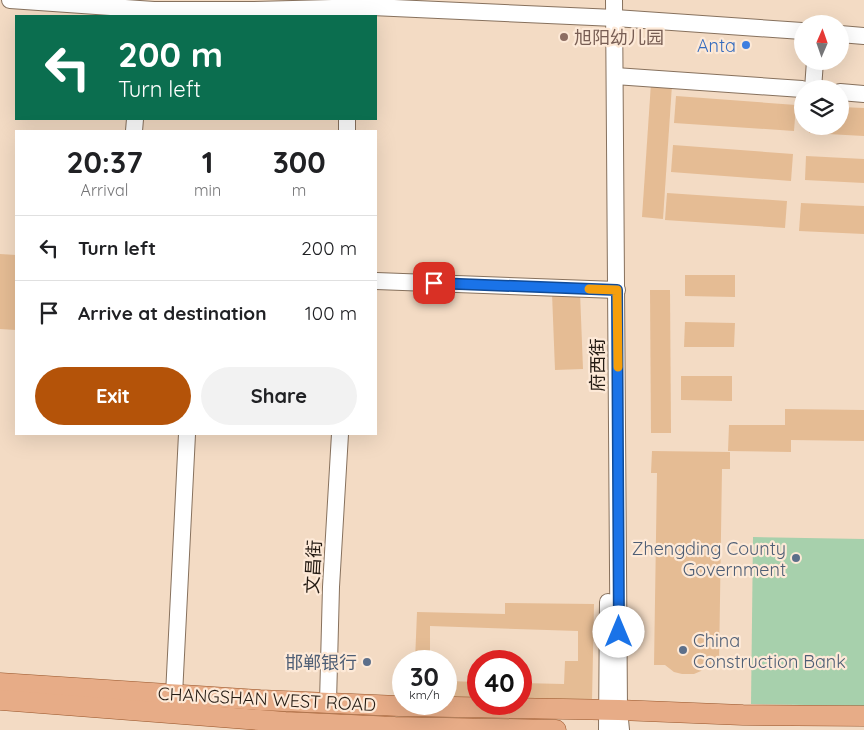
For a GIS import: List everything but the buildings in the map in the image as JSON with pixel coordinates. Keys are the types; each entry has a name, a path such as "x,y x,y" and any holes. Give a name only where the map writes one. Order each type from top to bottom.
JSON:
{"main road":[{"name":"CHANGSHAN WEST ROAD","path":"0,683 260,700 392,706"},
{"name":"CHANGSHAN WEST ROAD","path":"0,700 285,722 395,728 556,730"},
{"name":"CHANGSHAN WEST ROAD","path":"457,707 743,715 864,716"}],"street":[{"path":"10,0 143,13 350,8 609,17 794,30"},
{"path":"377,281 611,290 609,17 604,0"},
{"name":"府西街","path":"614,0 609,17 615,76 611,290 613,710 621,730"},
{"path":"849,35 864,36"},
{"path":"615,76 794,88"},
{"path":"849,93 864,94"},
{"path":"174,695 187,435"},
{"name":"文昌街","path":"328,702 331,587 340,435"},
{"path":"607,730 613,710"},
{"path":"395,728 397,715"}],"green space":[{"path":"753,537 864,539 864,706 751,704"}],"slow traffic":[{"path":"589,289 617,290 618,367"}],"place":[{"name":"旭阳幼儿园","path":"564,37"},
{"name":"Anta","path":"746,45"},
{"name":"Zhengding County Government","path":"796,558"},
{"name":"China Construction Bank","path":"683,650"},
{"name":"邯郸银行","path":"367,662"}],"route":[{"path":"434,283 617,290 619,632"}]}
